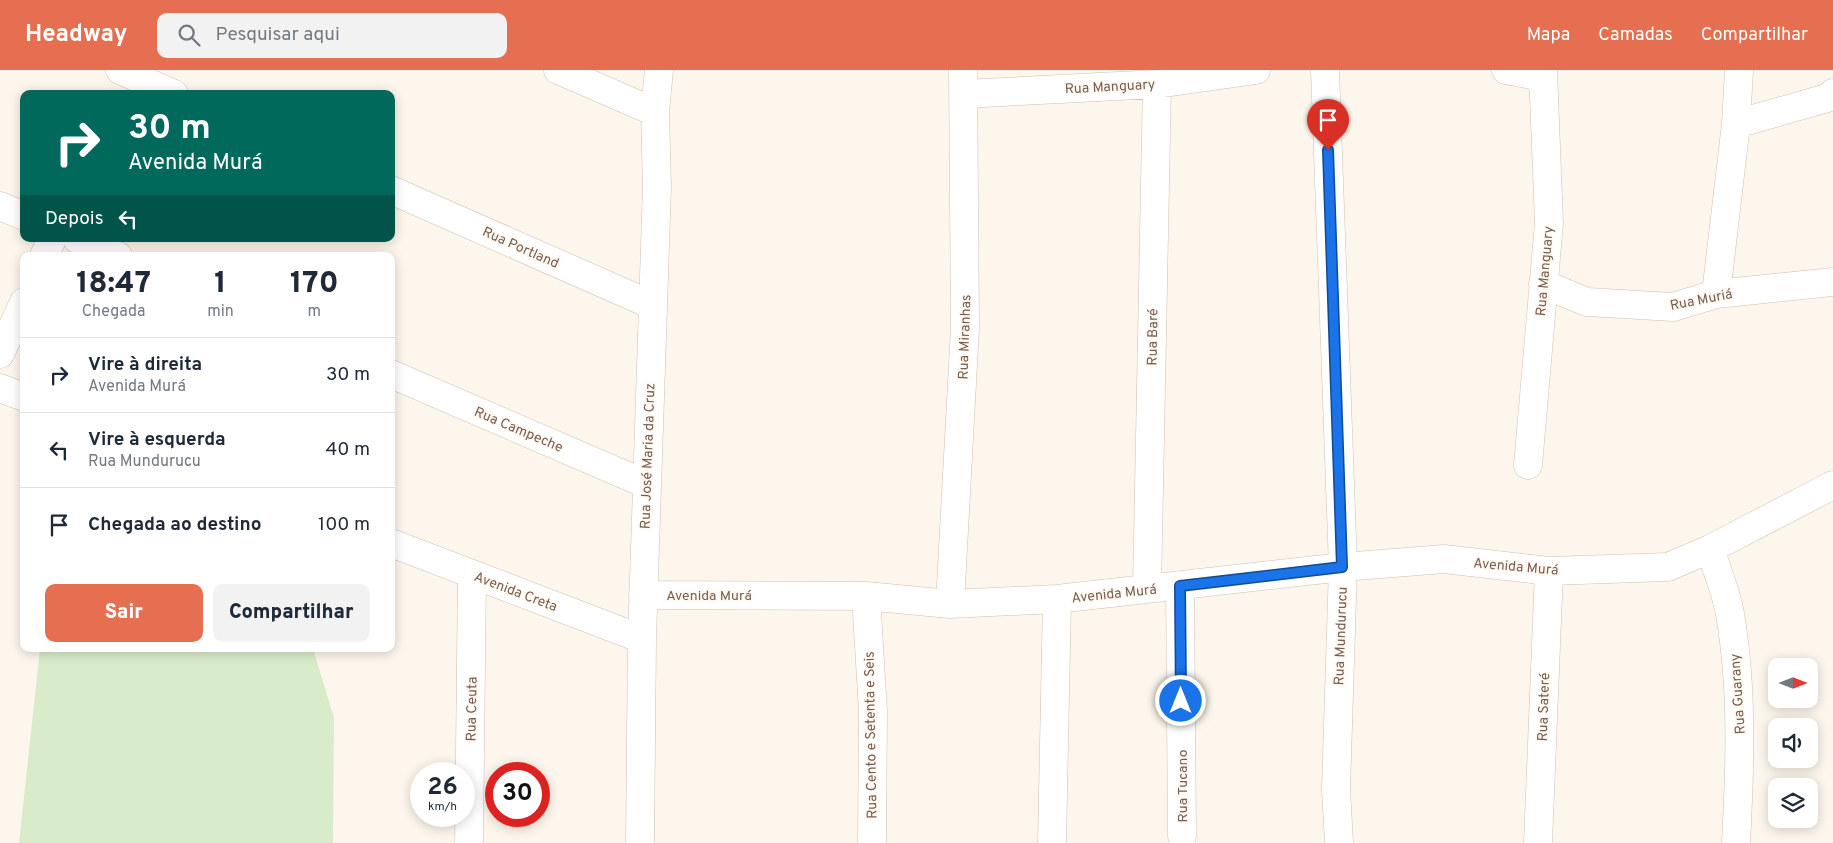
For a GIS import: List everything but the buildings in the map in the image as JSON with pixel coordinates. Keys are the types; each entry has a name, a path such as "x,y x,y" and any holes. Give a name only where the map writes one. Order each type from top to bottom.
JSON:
{"street":[{"path":"558,70 655,112"},
{"name":"Rua José Maria da Cruz","path":"640,843 643,594 657,186 655,112 658,70"},
{"name":"Rua Manguary","path":"964,82 1157,84 1256,70"},
{"name":"Rua Mundurucu","path":"1325,70 1342,567 1336,789 1339,843"},
{"name":"Rua Manguary","path":"1506,70 1543,73 1549,223 1528,466"},
{"path":"1716,294 1736,124 1739,70"},
{"path":"120,76 162,90"},
{"name":"Rua Miranhas","path":"950,604 965,328 964,82"},
{"name":"Rua Baré","path":"1147,589 1157,84"},
{"path":"1736,124 1827,98 1833,93"},
{"name":"Rua Portland","path":"395,192 652,305"},
{"path":"0,206 20,214"},
{"path":"84,242 108,252"},
{"name":"Rua Muriá","path":"1543,284 1587,302 1673,307 1716,294 1833,282"},
{"path":"0,354 20,311"},
{"name":"Rua Campeche","path":"395,376 646,484"},
{"path":"0,388 20,396"},
{"name":"Avenida Murá","path":"643,594 866,596 950,604 1057,599 1342,567 1444,559 1549,571 1668,567 1710,548 1833,485"},
{"name":"Avenida Creta","path":"395,545 642,639"},
{"name":"Rua Guarany","path":"1710,548 1730,613 1737,670 1741,757 1736,843"},
{"name":"Rua Sateré","path":"1538,843 1549,571"},
{"name":"Rua Ceuta","path":"469,843 472,575"},
{"name":"Rua Tucano","path":"1180,586 1182,836"},
{"name":"Rua Cento e Setenta e Seis","path":"866,596 872,712 872,843"},
{"path":"1052,843 1057,599"}],"green space":[{"path":"40,652 314,652 334,718 333,843 19,843"}],"route":[{"path":"1181,701 1180,586 1342,567 1328,150"}]}
